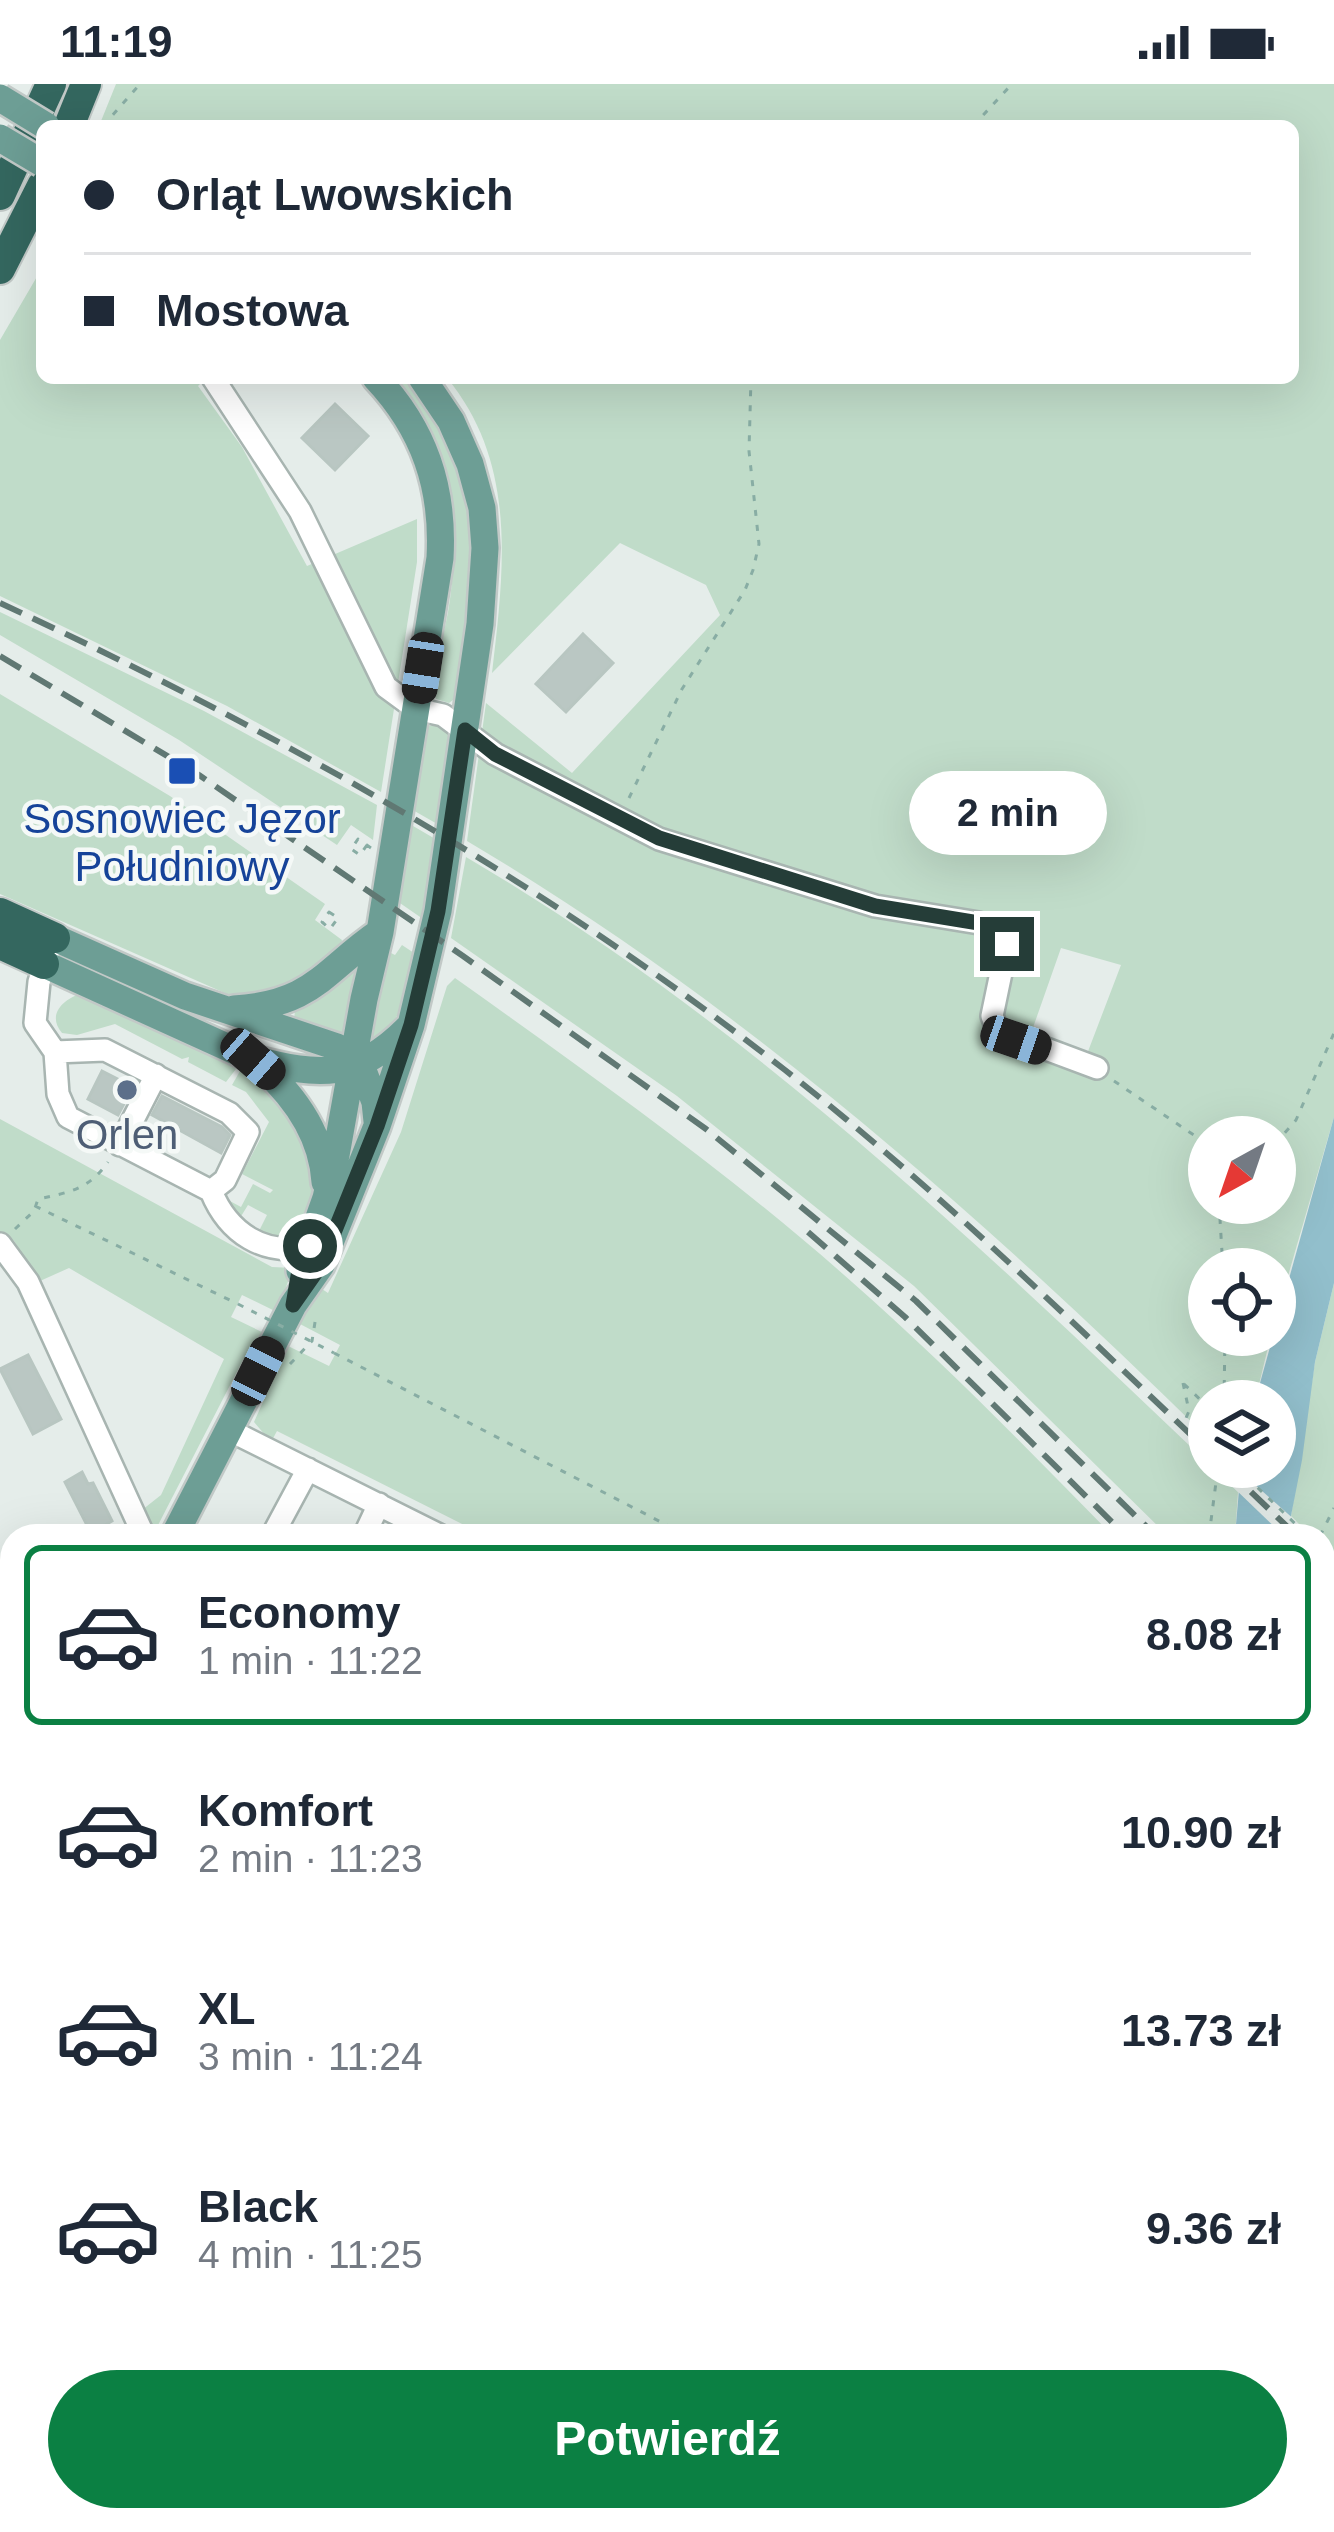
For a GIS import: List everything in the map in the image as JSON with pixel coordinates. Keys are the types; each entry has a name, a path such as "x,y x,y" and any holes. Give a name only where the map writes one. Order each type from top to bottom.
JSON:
{"highway":[{"path":"0,194 51,84"},
{"path":"71,120 86,84"},
{"path":"0,269 36,197"},
{"path":"0,913 50,951"},
{"path":"0,944 50,951"}],"main road":[{"path":"0,98 36,120"},
{"path":"0,137 36,160"},
{"path":"293,1305 298,1276 326,1198 354,1064 437,585 440,506 430,460 417,432 381,384"},
{"path":"180,1524 293,1305 321,1265 377,1126 411,1025 438,911 483,596 484,525 465,450 427,384"},
{"path":"224,1010 266,1005 301,994 331,976 380,932"},
{"path":"50,951 337,1048 364,1072 377,1126"},
{"path":"50,951 253,1059 282,1085 303,1113 324,1169 326,1198"},
{"path":"253,1059 313,1071 338,1070 368,1062 411,1025"}],"street":[{"path":"217,384 300,511 386,688 416,709 443,716 495,754 659,838 875,906 994,928 1007,944 992,1016 998,1031 1097,1068"},
{"path":"50,951 34,1023 55,1052 58,1094 68,1117 211,1191 221,1216 264,1248 286,1251 310,1246"},
{"path":"55,1052 105,1050 229,1113 248,1132 225,1180 211,1191"},
{"path":"119,1145 156,1075"},
{"path":"0,1244 28,1282 139,1524"},
{"path":"229,1430 418,1524"},
{"path":"278,1524 308,1468"},
{"path":"370,1524 379,1504"}],"path":[{"path":"108,120 140,84"},
{"path":"979,120 1012,84"},
{"path":"616,819 696,663 745,590 753,570 758,544 749,451 751,384"},
{"path":"1296,1118 1334,1033"},
{"path":"1097,1068 1188,1131"},
{"path":"17,1227 38,1199 93,1183 119,1145"},
{"path":"35,1206 238,1304 665,1524"},
{"path":"1188,1388 1183,1383 1188,1406"},
{"path":"1211,1524 1215,1488"},
{"path":"1258,1488 1295,1524"},
{"path":"1332,1516 1334,1508"}],"green space":[{"path":"116,84 1334,84 1334,1117 1296,1248 1188,1248 1188,1356 1266,1356 1260,1380 1188,1380 1188,1419 947,1195 763,1043 569,904 467,841 486,703 572,773 720,615 706,585 620,543 492,673 501,519 486,446 451,384 1299,384 1299,120 101,120","holes":["1061,948 1121,965 1087,1054 1029,1039"]},
{"path":"36,278 36,384 200,384 242,447 307,566 417,519 417,562 381,792 227,706 0,596 0,340"},
{"path":"397,384 410,384 452,452 470,530 469,611 457,697 449,703 436,699 433,692 450,599 452,509 439,455"},
{"path":"0,612 204,711 377,805 373,840 351,825 337,845 179,740 0,635"},
{"path":"0,694 170,796 325,904 315,920 342,940 341,944 276,992 227,994 0,894"},
{"path":"441,725 452,739 439,825 411,809 425,732 429,726"},
{"path":"408,823 437,840 423,919 397,901"},
{"path":"466,857 675,995 871,1152 1188,1444 1188,1488 1234,1488 1238,1492 1236,1524 1156,1524 914,1286 677,1096 451,938"},
{"path":"402,945 417,955 405,997 395,1021 367,1054 389,952 395,955"},
{"path":"362,964 350,1038 294,1023 295,1007 321,995"},
{"path":"455,978 658,1125 805,1241 952,1375 1101,1524 462,1524 277,1431 271,1442 254,1422 288,1346 329,1366 340,1345 300,1324 319,1287 328,1293 401,1132 447,986"},
{"path":"80,994 232,1062 236,1069 226,1082 188,1062 189,1057 182,1059 115,1024 77,1035 62,1033 56,1014 67,1000"},
{"path":"240,1071 287,1115 308,1155 313,1198 306,1218 286,1236 258,1233 267,1215 248,1205 240,1218 228,1200 241,1207 253,1184 270,1193 273,1190 242,1174 269,1122 246,1092 232,1085"},
{"path":"0,1119 272,1267 293,1268 277,1312 242,1295 231,1317 264,1333 254,1355 243,1360 159,1524 146,1524 142,1510 161,1495 224,1359 69,1268 40,1281 14,1241 0,1231"},
{"path":"1334,1283 1334,1524 1299,1524 1291,1516 1315,1362"}],"water":[{"path":"1334,1117 1334,1283 1315,1362 1302,1460 1289,1524 1236,1524 1239,1488 1296,1488 1296,1380 1261,1380 1268,1356 1296,1356 1296,1254"}],"pier":[{"path":"1234,1488 1259,1488 1296,1521 1272,1524"}],"building":[{"path":"335,404 368,436 335,470 302,438"},
{"path":"583,634 613,663 566,712 536,684"},
{"path":"102,1071 133,1087 118,1115 88,1099"},
{"path":"162,1096 222,1127 230,1135 221,1153 152,1115"},
{"path":"28,1355 61,1419 33,1434 0,1369"},
{"path":"82,1472 88,1484 93,1483 112,1521 86,1524 65,1482"}],"railway":[{"path":"0,603 307,757 504,873 600,936 785,1070 895,1161 1188,1432"},
{"path":"0,656 199,775 706,1129 916,1301 1144,1524"},
{"path":"808,1232 905,1317 1114,1524"},
{"path":"1247,1488 1284,1524"}],"place":[{"name":"Sosnowiec Jęzor Południowy","path":"182,771"},
{"name":"Orlen","path":"127,1090"}],"route":[{"path":"310,1246 293,1305 321,1265 377,1126 411,1025 438,911 465,730 495,754 659,838 875,906 979,923 1003,934 1007,944"}]}
